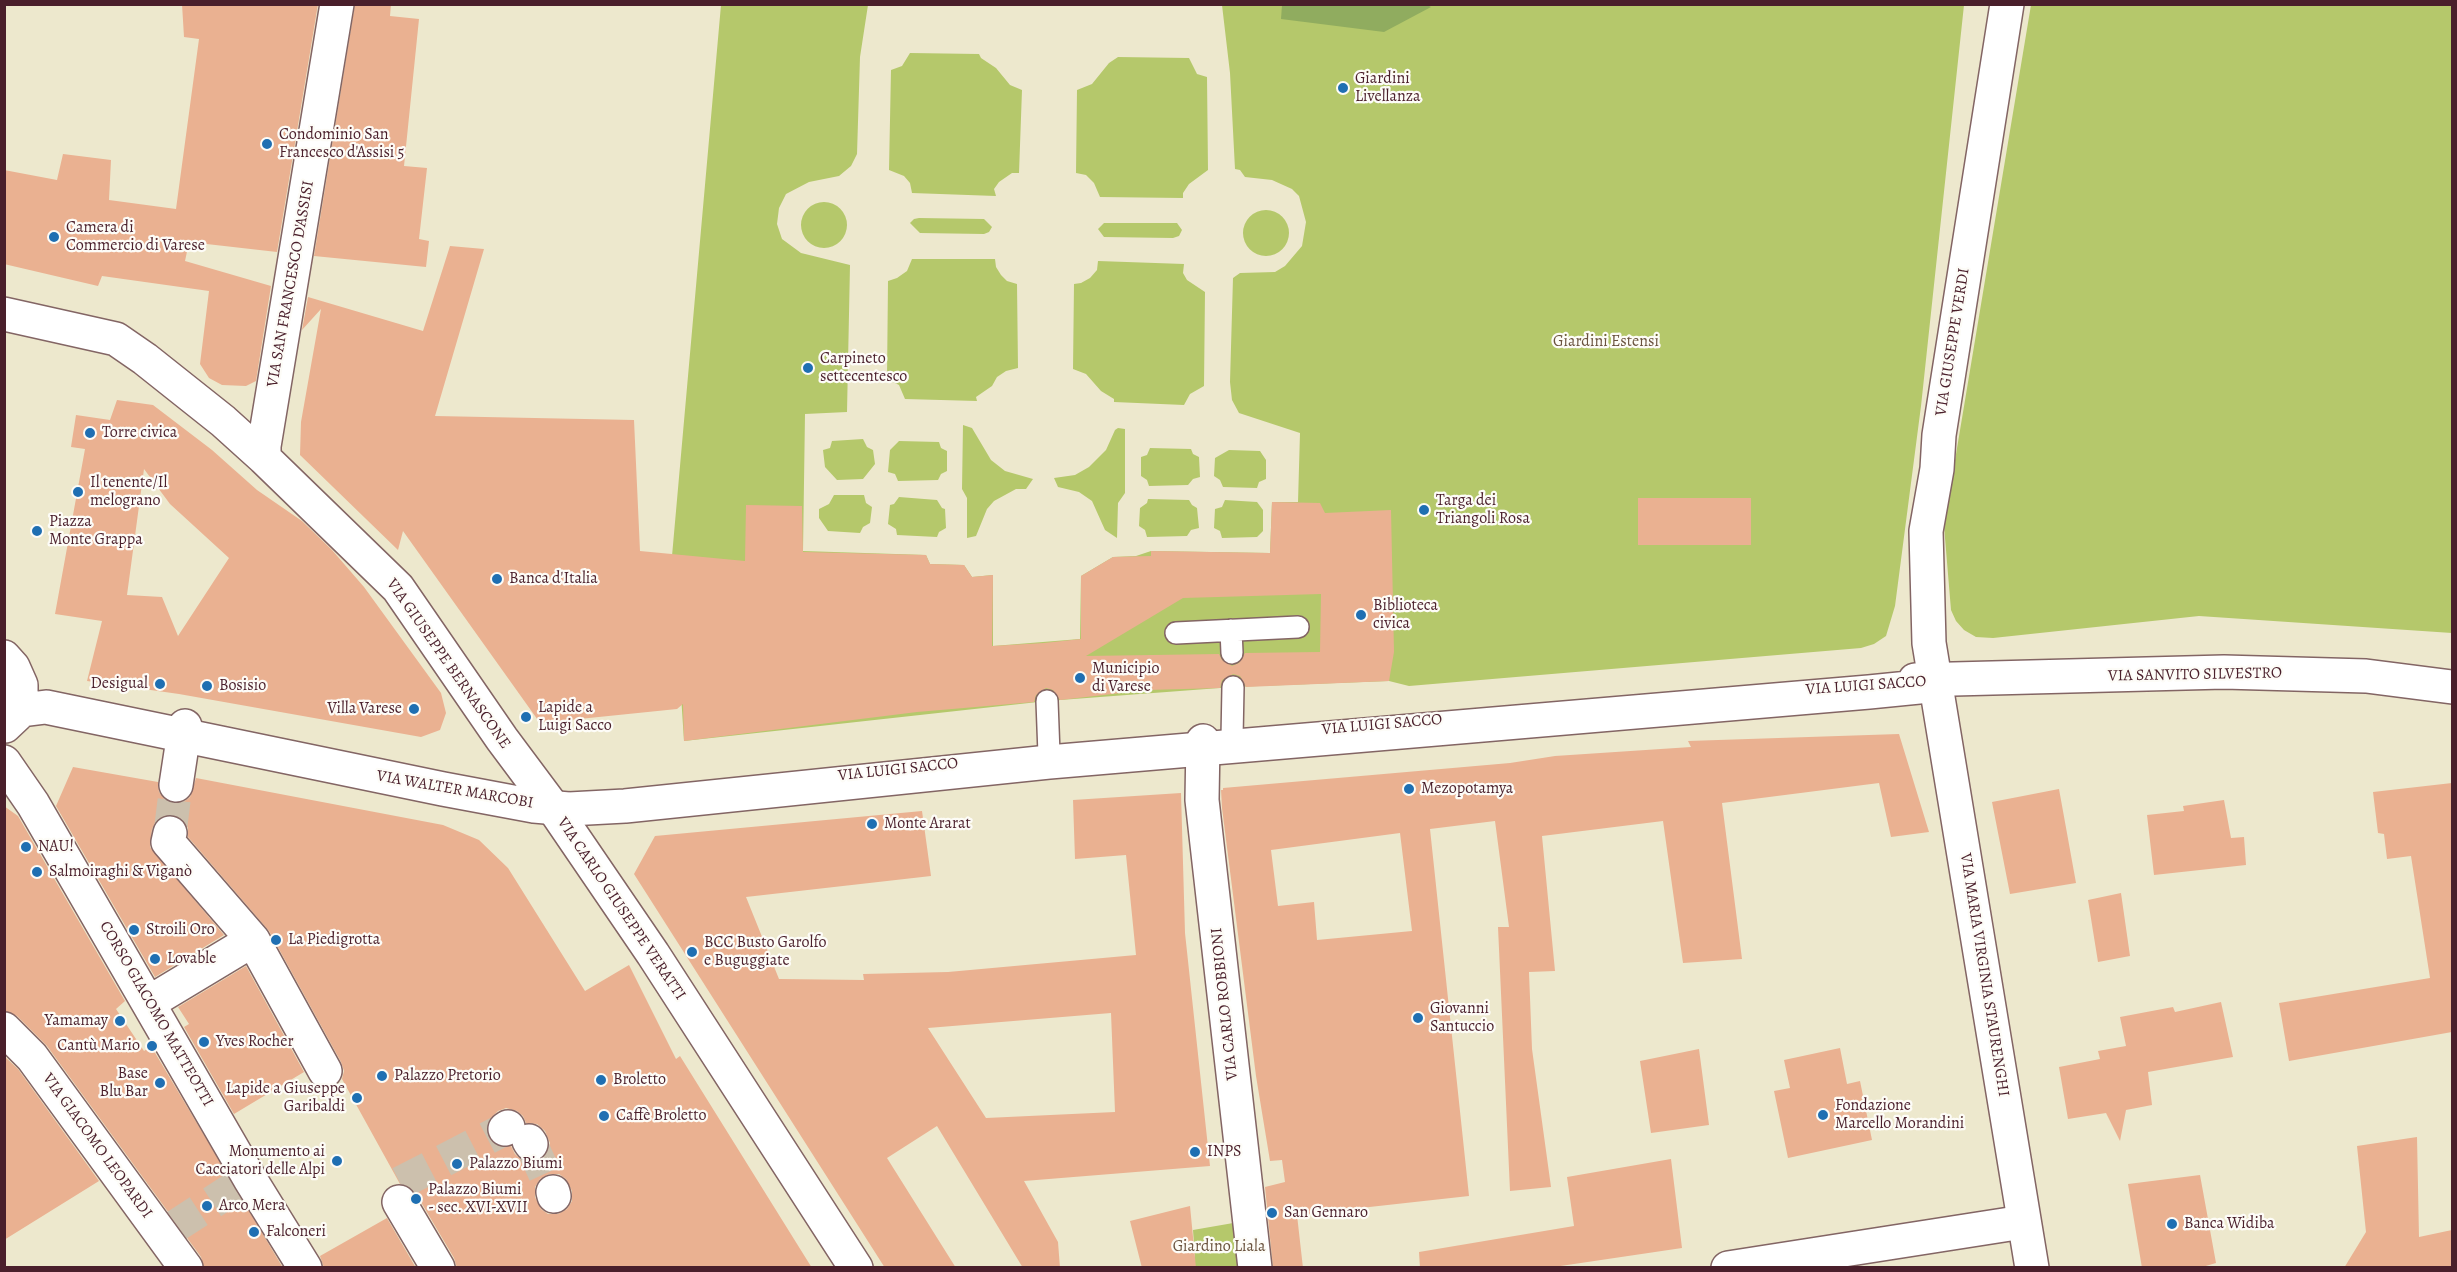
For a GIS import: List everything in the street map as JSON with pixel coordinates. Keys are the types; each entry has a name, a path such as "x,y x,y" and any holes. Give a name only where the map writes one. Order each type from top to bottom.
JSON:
{"main road":[{"name":"VIA SAN FRANCESCO D'ASSISI","path":"264,458 263,451 337,4"},
{"name":"VIA GIUSEPPE VERDI","path":"1937,681 1929,643 1926,531 2007,4"},
{"name":"VIA GIUSEPPE BERNASCONE","path":"4,314 116,339 205,407 264,458 398,588 501,739 552,806"},
{"path":"205,407 270,414"},
{"path":"4,657 13,667 21,685 19,706 5,726"},
{"name":"VIA SANVITO SILVESTRO","path":"1937,681 2224,672 2366,676 2452,687"},
{"name":"VIA LUIGI SACCO","path":"552,806 572,801 1049,754 1213,742 1918,680 1937,681"},
{"name":"VIA MARIA VIRGINIA STAURENGHI","path":"1937,681 2032,1268"},
{"name":"VIA WALTER MARCOBI","path":"21,685 32,686 44,693 184,730 443,789 534,806 552,806"},
{"name":"VIA WALTER MARCOBI","path":"5,726 22,710 46,707 184,730"},
{"path":"176,784 184,730"},
{"name":"VIA LUIGI SACCO","path":"552,806 569,809 625,806 1213,742"},
{"name":"VIA CARLO ROBBIONI","path":"1213,742 1202,800 1255,1268"},
{"name":"CORSO GIACOMO MATTEOTTI","path":"4,762 33,804 150,1002 246,1181 305,1268"},
{"name":"VIA CARLO GIUSEPPE VERATTI","path":"552,806 653,954 856,1268"},
{"path":"170,832 168,842 253,939 325,1071"},
{"path":"150,1002 253,939"},
{"name":"VIA GIACOMO LEOPARDI","path":"4,1029 32,1057 166,1232 186,1268"},
{"path":"397,1191 438,1268"},
{"path":"1728,1268 2023,1222"}],"lane":[{"path":"1176,633 1298,627"},
{"path":"1231,630 1232,653"},
{"path":"1213,742 1233,687"},
{"path":"1047,701 1049,754"},
{"name":"VIA CARLO GIUSEPPE VERATTI","path":"552,806 618,893 861,1268"}],"green space":[{"path":"1425,4 1431,7 1384,32 1281,19 1282,5"},
{"name":"Giardini Estensi","path":"721,5 868,5 860,57 857,154 851,166 839,176 809,182 786,194 779,208 777,224 782,239 801,253 850,265 847,412 805,414 803,551 926,555 930,564 964,565 972,577 993,575 993,646 1080,639 1081,576 1113,557 1136,556 1151,551 1270,553 1272,502 1298,502 1300,433 1239,413 1232,400 1230,382 1233,278 1240,273 1275,272 1285,266 1302,246 1306,222 1299,196 1292,189 1272,180 1245,177 1240,170 1235,169 1230,73 1222,5 1964,5 1921,406 1895,606 1886,636 1874,644 1861,648 1409,686 1389,681 1233,687 1047,701 684,741 672,556"},
{"path":"2031,5 2452,5 2452,633 2199,616 1993,638 1976,637 1964,630 1956,621 1951,610 1944,526"},
{"path":"910,53 979,54 981,58 996,68 1010,85 1022,90 1019,173 1012,173 999,182 994,189 996,196 912,193 910,183 904,176 889,170 891,70 902,66"},
{"path":"1118,57 1189,58 1197,74 1207,77 1208,170 1189,184 1183,193 1183,198 1100,197 1094,183 1086,175 1076,173 1077,90 1092,84 1109,63"},
{"path":"829,202 841,208 846,216 846,234 841,242 833,247 819,248 807,242 802,234 801,220 807,208 815,203"},
{"path":"1271,210 1283,216 1288,224 1288,242 1283,250 1275,255 1261,256 1253,253 1246,246 1243,228 1246,220 1253,213"},
{"path":"919,218 984,219 992,227 984,234 920,233 910,223"},
{"path":"1104,223 1177,223 1182,230 1179,236 1173,238 1104,237 1098,229"},
{"path":"912,259 995,259 996,267 1001,275 1007,281 1017,284 1018,368 1006,371 997,377 992,386 976,397 977,401 905,399 899,385 887,379 888,281 907,271"},
{"path":"1098,261 1184,264 1183,273 1187,280 1205,292 1204,386 1190,394 1184,405 1114,402 1114,399 1101,391 1086,374 1073,369 1074,284 1090,278 1097,270"},
{"path":"963,425 972,428 991,460 1005,471 1033,479 1026,489 1016,489 994,501 987,509 976,536 967,538 967,498 962,489"},
{"path":"1118,428 1125,429 1125,493 1118,503 1117,538 1105,530 1092,501 1079,492 1058,487 1054,478 1075,475 1089,467 1106,450"},
{"path":"863,439 867,447 873,450 875,464 863,479 837,480 825,467 823,450 830,448 832,441"},
{"path":"899,441 939,442 941,448 947,451 947,471 941,474 938,480 898,481 895,474 888,472 890,450"},
{"path":"1150,448 1191,449 1193,454 1199,457 1200,477 1193,479 1188,485 1149,486 1147,480 1141,476 1141,457 1147,455"},
{"path":"1229,450 1260,451 1266,460 1266,479 1259,482 1257,488 1223,487 1220,480 1214,476 1215,458"},
{"path":"834,495 864,495 866,503 872,507 870,523 863,527 860,533 828,531 819,518 819,509 829,504"},
{"path":"899,497 937,500 945,509 946,528 939,532 937,537 897,535 896,529 888,524 890,505 894,504"},
{"path":"1148,499 1189,500 1197,508 1199,528 1191,530 1187,536 1147,537 1145,530 1139,526 1140,508 1147,503"},
{"path":"1225,500 1257,502 1263,510 1263,531 1257,537 1222,538 1220,531 1214,528 1215,509 1222,507"},
{"name":"Giardino Liala","path":"1239,1222 1244,1267 1183,1267 1182,1259 1195,1258 1193,1230"}],"building":[{"path":"182,4 318,4 277,252 189,242 185,261 271,286 256,381 246,386 222,385 209,378 200,364 209,291 102,276 98,286 4,264 4,170 57,180 63,154 111,160 109,200 176,209 199,39 184,37"},
{"path":"355,4 391,4 390,16 419,19 404,166 427,168 419,239 429,241 426,267 314,256"},
{"path":"450,246 484,249 435,416 634,420 640,551 745,561 746,505 802,506 803,552 926,555 930,564 964,565 972,577 993,575 992,646 1081,639 1081,576 1113,557 1151,556 1151,551 1270,553 1272,502 1320,503 1325,513 1391,510 1394,652 1389,681 1246,687 1240,676 1233,674 1222,680 1220,688 1147,690 1060,700 1053,690 1046,688 1036,695 1034,702 917,712 684,741 683,704 677,709 540,723 403,531 398,550 300,455 301,422 321,309 302,330 308,297 423,331","holes":["1321,594 1320,652 1245,653 1239,663 1232,666 1222,660 1219,654 1086,656 1183,598"]},
{"path":"117,400 153,405 212,450 257,490 302,521 332,550 364,587 441,693 446,713 440,730 421,737 179,694 87,681 102,621 55,614 85,449 71,447 76,415 110,420","holes":["144,469 170,504 229,558 178,636 162,597 127,595"]},
{"path":"1638,498 1751,498 1751,545 1638,545"},
{"path":"1899,734 1929,832 1891,837 1879,783 1722,803 1742,959 1683,963 1663,821 1542,836 1555,971 1529,972 1532,1049 1551,1187 1510,1191 1498,927 1509,927 1495,821 1430,829 1469,1196 1297,1215 1303,1268 1273,1268 1265,1187 1285,1182 1282,1160 1270,1161 1256,1076 1221,790 1223,788 1510,763 1555,756 1691,747 1688,741","holes":["1400,833 1412,931 1317,940 1314,902 1278,906 1271,850"]},
{"path":"73,767 158,782 159,792 165,800 173,803 182,803 190,797 196,778 443,825 479,840 508,868 585,991 629,965 676,1059 680,1056 812,1268 457,1268 454,1258 415,1192 409,1186 400,1184 342,1079 344,1071 341,1062 269,931 188,837 188,828 183,820 173,815 164,815 156,821 152,829 150,847 224,935 155,977 56,806","holes":["506,1108 517,1111 526,1123 537,1124 545,1131 550,1143 542,1159 533,1163 523,1161 515,1154 511,1146 497,1146 490,1140 486,1131 489,1120 498,1111","549,1174 559,1174 566,1179 572,1191 572,1201 567,1209 558,1214 548,1214 541,1209 535,1197 535,1187 540,1179"]},
{"path":"2452,783 2452,1032 2289,1061 2279,1003 2430,978 2411,856 2387,859 2384,834 2378,833 2373,792"},
{"path":"2059,789 2076,883 2010,894 1992,802"},
{"path":"1181,793 1185,933 1210,1166 1024,1181 1058,1242 1060,1268 1023,1268 937,1126 887,1158 956,1268 885,1268 634,874 655,836 922,811 931,876 746,897 779,979 864,980 863,974 948,972 1136,955 1126,855 1075,859 1073,800","holes":["1111,1013 1115,1112 986,1118 928,1028"]},
{"path":"2224,800 2231,838 2244,837 2246,865 2154,875 2147,815 2184,811 2183,806"},
{"path":"4,806 18,816 125,1001 116,1009 144,1051 151,1046 283,1268 204,1268 201,1257 47,1046 17,1016 4,1011"},
{"path":"2121,893 2130,956 2098,962 2088,900"},
{"path":"246,966 304,1072 234,1114 184,1027 189,1024 178,1007"},
{"path":"2221,1002 2233,1057 2148,1072 2152,1105 2126,1110 2120,1141 2106,1113 2068,1119 2059,1067 2100,1059 2098,1051 2126,1046 2120,1017 2173,1007 2175,1012"},
{"name":"Fondazione Marcello Morandini","path":"1840,1048 1847,1084 1860,1081 1872,1140 1788,1158 1774,1091 1790,1088 1784,1060"},
{"path":"1699,1049 1709,1125 1651,1133 1640,1061"},
{"path":"4,1056 18,1069 99,1181 4,1240"},
{"path":"2417,1137 2419,1237 2452,1230 2452,1268 2344,1268 2366,1232 2357,1146"},
{"path":"1671,1159 1682,1248 1547,1268 1420,1268 1419,1252 1574,1226 1567,1177"},
{"name":"Banca Widiba","path":"2200,1175 2216,1263 2199,1268 2142,1268 2128,1184"},
{"path":"1190,1206 1196,1268 1142,1268 1130,1221"},
{"path":"387,1218 416,1268 324,1268 320,1256"}],"tunnel":[{"path":"170,833 176,785"},
{"path":"400,1183 505,1129"},
{"path":"531,1144 553,1192"},
{"path":"171,1229 242,1183"}],"place":[{"name":"Giardini Livellanza","path":"1343,88"},
{"name":"Condominio San Francesco d'Assisi 5","path":"267,144"},
{"name":"Camera di Commercio di Varese","path":"54,237"},
{"name":"Carpineto settecentesco","path":"808,368"},
{"name":"Torre civica","path":"90,433"},
{"name":"Il tenente/Il melograno","path":"78,492"},
{"name":"Targa dei Triangoli Rosa","path":"1424,510"},
{"name":"Piazza Monte Grappa","path":"37,531"},
{"name":"Banca d'Italia","path":"497,579"},
{"name":"Biblioteca civica","path":"1361,615"},
{"name":"Municipio di Varese","path":"1080,678"},
{"name":"Desigual","path":"160,684"},
{"name":"Bosisio","path":"207,686"},
{"name":"Villa Varese","path":"414,709"},
{"name":"Lapide a Luigi Sacco","path":"526,717"},
{"name":"Mezopotamya","path":"1409,789"},
{"name":"Monte Ararat","path":"872,824"},
{"name":"NAU!","path":"26,847"},
{"name":"Salmoiraghi & Viganò","path":"37,872"},
{"name":"Stroili Oro","path":"134,930"},
{"name":"La Piedigrotta","path":"276,940"},
{"name":"BCC Busto Garolfo e Buguggiate","path":"692,952"},
{"name":"Lovable","path":"155,959"},
{"name":"Giovanni Santuccio","path":"1418,1018"},
{"name":"Yamamay","path":"120,1021"},
{"name":"Yves Rocher","path":"204,1042"},
{"name":"Cantù Mario","path":"152,1046"},
{"name":"Palazzo Pretorio","path":"382,1076"},
{"name":"Broletto","path":"601,1080"},
{"name":"Base Blu Bar","path":"160,1083"},
{"name":"Lapide a Giuseppe Garibaldi","path":"357,1098"},
{"name":"Fondazione Marcello Morandini","path":"1823,1115"},
{"name":"Caffè Broletto","path":"604,1116"},
{"name":"INPS","path":"1195,1152"},
{"name":"Monumento ai Cacciatori delle Alpi","path":"337,1161"},
{"name":"Palazzo Biumi","path":"457,1164"},
{"name":"Palazzo Biumi - sec. XVI-XVII","path":"416,1199"},
{"name":"Arco Mera","path":"207,1206"},
{"name":"San Gennaro","path":"1272,1213"},
{"name":"Banca Widiba","path":"2172,1224"},
{"name":"Falconeri","path":"254,1232"}]}
